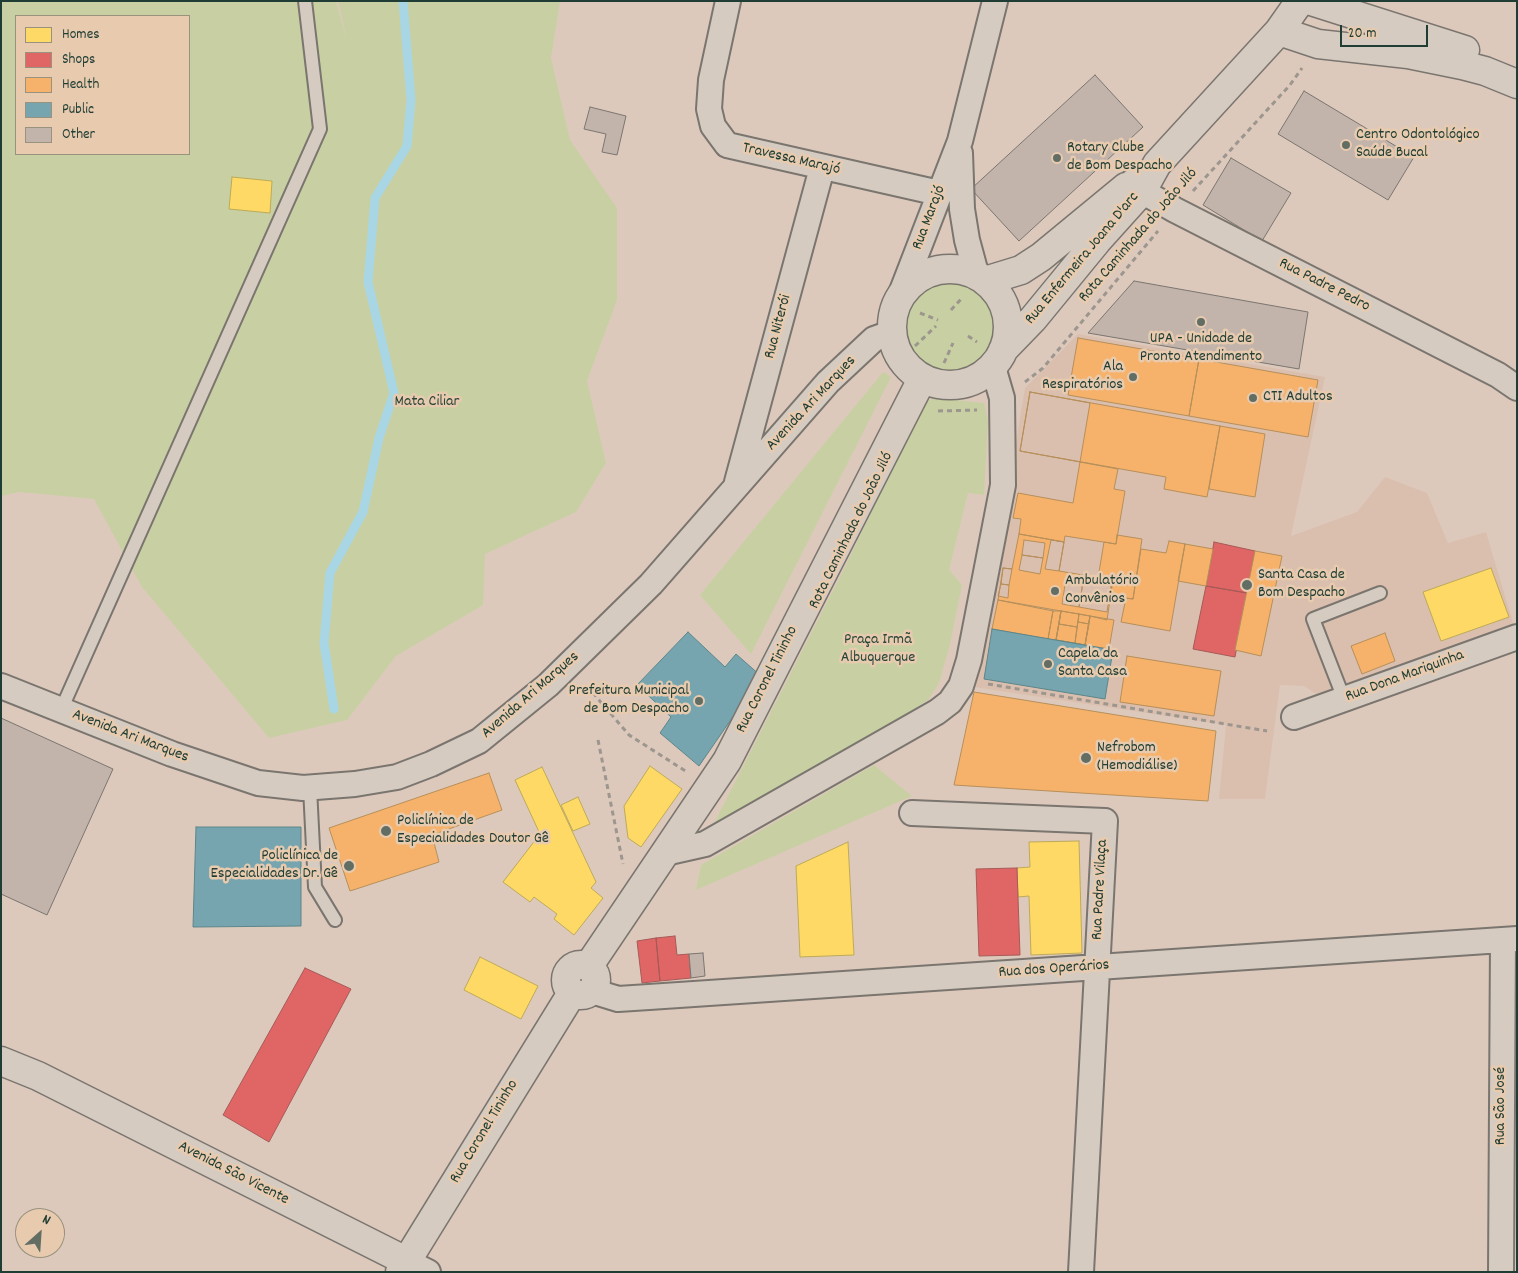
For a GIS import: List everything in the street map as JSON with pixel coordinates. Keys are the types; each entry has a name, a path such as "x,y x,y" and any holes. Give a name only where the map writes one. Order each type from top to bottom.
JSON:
{"main road":[{"name":"Rua Enfermeira Joana D'arc","path":"998,358 1033,319 1097,240 1137,186 1279,31 1300,1"},
{"path":"1311,1 1470,52 1517,70"},
{"path":"1279,31 1318,44 1408,54 1462,64 1517,84"},
{"name":"Rua Enfermeira Joana D'arc","path":"981,279 1021,270 1137,186"},
{"path":"948,269 967,272 981,279 998,295 1006,313 1008,332 998,358 978,378 960,385 940,385 922,379 907,367 896,351 891,333 893,313 900,296 913,282 930,272 948,269"},
{"name":"Rua Coronel Tininho","path":"412,1268 584,983 630,902 711,786 731,753 922,379"},
{"path":"1,1041 7,1049 38,1076"},
{"path":"1,1061 38,1076"},
{"name":"Avenida São Vicente","path":"38,1076 412,1268"}],"street":[{"name":"Travessa Marajó","path":"728,1 712,80 709,109 713,126 727,145 939,193"},
{"name":"Rua Marajó","path":"900,296 960,141 994,1"},
{"name":"Rua Marajó","path":"960,141 962,209 967,240 981,279"},
{"name":"Rua Niterói","path":"736,487 822,168"},
{"name":"Rua Padre Pedro","path":"1137,186 1176,210 1498,375 1517,388"},
{"name":"Avenida Ari Marques","path":"1,686 172,754 258,783 310,788 355,784 398,777 431,764 479,741 569,665 651,584 828,382 874,339 891,333"},
{"path":"665,853 705,844 937,712 950,702 961,686 970,660 1003,485 1002,398 998,358"},
{"name":"Rua Dona Mariquinha","path":"1294,717 1517,637"},
{"name":"Rua Padre Vilaça","path":"912,813 1105,821 1081,1272"},
{"name":"Rua dos Operários","path":"584,983 618,998 1510,939"},
{"name":"Rua São José","path":"1501,1272 1510,939"}],"lane":[{"path":"61,710 320,129 305,1"},
{"path":"1344,699 1313,619 1380,593"},
{"path":"310,788 315,887 335,920"}],"path":[{"name":"Rota Caminhada do João Jiló","path":"933,410 977,410 1002,398 1043,368 1176,210 1290,85 1318,44"},
{"path":"913,348 936,326"},
{"path":"569,665 629,735 711,786"},
{"path":"963,680 1267,731"},
{"path":"598,740 630,902"}],"shaded area":[{"name":"Santa Casa de Bom Despacho","path":"1078,334 1325,377 1291,536 1357,512 1385,477 1427,493 1448,543 1486,532 1514,626 1316,694 1304,686 1280,685 1265,799 1219,799 1226,725 974,687 1025,388"}],"green space":[{"name":"Mata Ciliar","path":"1,1 336,1 348,45 338,1 560,1 551,58 570,140 617,208 617,300 587,381 606,463 576,512 485,554 483,605 396,656 347,720 269,738 142,587 94,499 20,492 1,496"},
{"path":"951,278 961,279 979,286 993,300 1000,318 1000,338 993,356 979,370 961,377 951,378 941,377 923,370 909,356 902,338 901,328 902,318 909,300 923,286 941,279"},
{"path":"883,372 891,377 751,654 700,595"},
{"name":"Praça Irmã Albuquerque","path":"935,398 984,403 988,420 984,495 968,493 949,570 962,585 950,644 939,683 928,700 896,721 709,833 841,575 924,402"},
{"path":"874,765 912,796 696,890 701,865"}],"building: Homes":[{"path":"232,177 272,181 270,213 229,209"},
{"path":"1491,568 1509,617 1441,641 1423,592"},
{"path":"650,766 682,789 641,847 628,838 624,806"},
{"path":"542,767 596,882 591,888 603,898 574,935 554,919 557,914 534,897 530,902 503,882 540,834 515,780"},
{"path":"578,797 590,824 573,831 561,805"},
{"path":"1079,841 1082,953 1031,955 1029,896 1018,897 1017,868 1030,867 1029,842"},
{"path":"848,842 854,955 800,957 796,866"},
{"path":"480,957 538,986 521,1019 464,990"}],"building: Shops":[{"path":"1214,542 1255,551 1247,593 1206,586"},
{"path":"1206,586 1247,593 1235,657 1193,649"},
{"path":"1017,868 1020,955 979,956 976,869"},
{"path":"675,936 677,955 689,954 691,978 660,981 656,938"},
{"path":"656,938 660,981 642,983 637,941"},
{"path":"305,968 351,989 269,1142 223,1115"}],"building: Health":[{"name":"Ala Respiratórios","path":"1078,338 1199,359 1189,416 1068,395"},
{"name":"CTI Adultos","path":"1199,359 1318,380 1308,437 1189,416"},
{"path":"1030,392 1220,426 1207,497 1164,489 1166,477 1020,451"},
{"path":"1030,392 1090,403 1080,462 1020,451"},
{"path":"1220,426 1265,434 1255,497 1209,489"},
{"path":"1080,462 1118,469 1114,489 1125,491 1116,544 1065,536 1064,542 1019,534 1021,519 1013,518 1018,493 1073,503"},
{"name":"Ambulatório Convênios","path":"1019,534 1064,542 1059,571 1113,580 1107,620 1090,616 1085,645 1056,640 1061,611 998,600 1003,568 1012,569"},
{"path":"1117,535 1142,539 1133,599 1110,596 1113,580 1098,578 1104,542 1116,544"},
{"path":"1024,540 1045,543 1043,558 1022,555"},
{"path":"1051,540 1064,542 1059,571 1045,569"},
{"path":"1169,541 1185,544 1170,631 1121,622 1126,598 1133,599 1141,549 1166,553"},
{"path":"1185,544 1213,549 1206,586 1178,581"},
{"path":"1255,551 1282,556 1261,656 1235,650"},
{"path":"1022,555 1043,558 1040,574 1019,570"},
{"path":"1003,568 1012,569 1009,585 1001,584"},
{"path":"1066,579 1083,582 1079,607 1062,604"},
{"path":"1083,582 1111,586 1107,612 1079,607"},
{"path":"1001,584 1009,585 1008,598 998,596"},
{"path":"998,600 1053,611 1048,639 992,629"},
{"path":"1053,611 1061,611 1056,640 1048,639"},
{"path":"1061,611 1090,616 1085,645 1056,640"},
{"path":"1061,611 1079,614 1077,627 1059,624"},
{"path":"1079,614 1090,616 1089,624 1078,622"},
{"path":"1090,616 1114,620 1109,649 1085,645"},
{"path":"1078,622 1089,624 1085,645 1075,643"},
{"path":"1059,624 1077,627 1075,643 1056,640"},
{"path":"1385,633 1395,661 1362,674 1351,646"},
{"path":"1127,656 1221,671 1214,716 1120,702"},
{"name":"Nefrobom (Hemodiálise)","path":"974,692 1216,731 1208,801 954,785"},
{"name":"Policlínica de Especialidades Doutor Gê","path":"489,773 502,810 432,835 439,862 350,891 329,828"}],"building: Public":[{"name":"Capela da Santa Casa","path":"992,629 1113,650 1105,699 984,679"},
{"name":"Prefeitura Municipal de Bom Despacho","path":"688,632 725,667 736,654 761,676 699,766 660,733 671,717 637,685"},
{"path":"196,827 301,827 301,926 193,927"}],"building: Other":[{"name":"Rotary Clube de Bom Despacho","path":"1095,75 1143,127 1019,241 971,189"},
{"name":"Centro Odontológico Saúde Bucal","path":"1304,91 1414,157 1388,200 1278,134"},
{"path":"590,107 626,116 617,155 602,152 606,134 584,129"},
{"path":"1231,158 1291,193 1262,241 1203,205"},
{"name":"UPA - Unidade de Pronto Atendimento","path":"1134,281 1308,312 1299,369 1088,333"},
{"path":"1,718 113,769 47,915 1,894"},
{"path":"703,953 705,976 691,978 689,954"}],"waterway":[{"path":"334,709 324,643 330,573 363,512 379,438 394,393 368,282 375,198 407,146 411,100 403,1"}],"place":[{"name":"Centro Odontológico Saúde Bucal","path":"1346,145"},
{"name":"Rotary Clube de Bom Despacho","path":"1057,158"},
{"name":"UPA - Unidade de Pronto Atendimento","path":"1201,322"},
{"name":"Ala Respiratórios","path":"1133,377"},
{"name":"CTI Adultos","path":"1253,398"},
{"name":"Santa Casa de Bom Despacho","path":"1247,585"},
{"name":"Ambulatório Convênios","path":"1055,591"},
{"name":"Capela da Santa Casa","path":"1048,664"},
{"name":"Prefeitura Municipal de Bom Despacho","path":"699,701"},
{"name":"Nefrobom (Hemodiálise)","path":"1086,758"},
{"name":"Policlínica de Especialidades Doutor Gê","path":"386,831"},
{"name":"Policlínica de Especialidades Dr. Gê","path":"349,866"}]}
